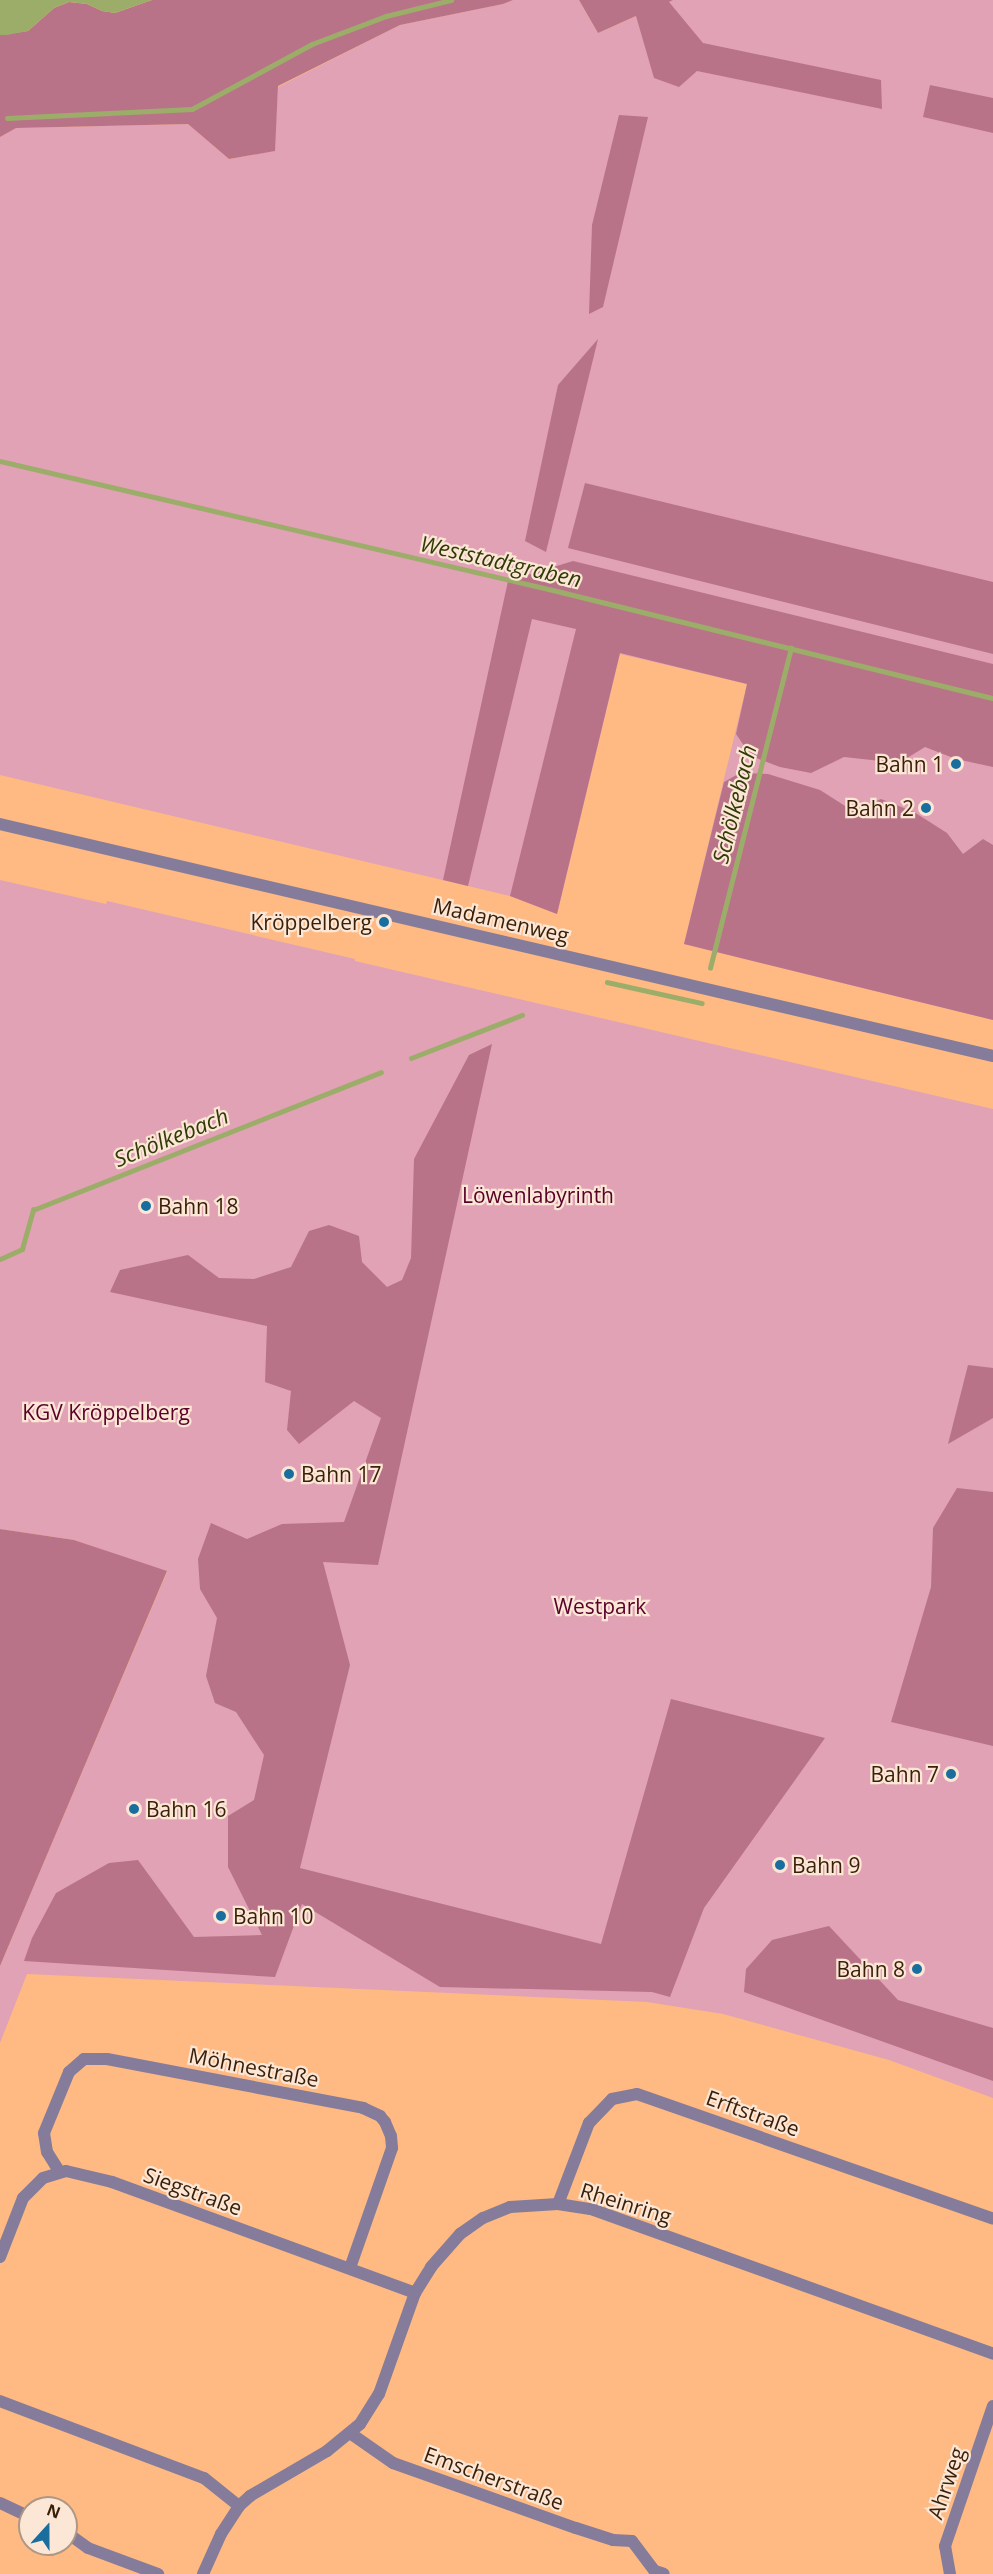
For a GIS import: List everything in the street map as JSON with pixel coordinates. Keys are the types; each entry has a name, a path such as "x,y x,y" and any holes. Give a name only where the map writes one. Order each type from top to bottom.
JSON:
{"street":[{"name":"Madamenweg","path":"0,824 993,1056"},
{"name":"Möhnestraße","path":"59,2171 47,2152 44,2133 69,2072 84,2059 119,2061 363,2108 380,2116 385,2122 391,2136 392,2148 390,2161 350,2268"},
{"name":"Erftstraße","path":"558,2204 580,2140 589,2122 612,2099 637,2094 993,2219"},
{"path":"0,2257 23,2198 42,2178 59,2171"},
{"name":"Siegstraße","path":"59,2171 78,2172 112,2182 416,2293"},
{"name":"Rheinring","path":"203,2574 221,2534 239,2506 249,2496 327,2451 350,2433 367,2415 379,2394 416,2293 440,2254 471,2226 510,2207 558,2204 594,2210 993,2354"},
{"path":"0,2401 204,2478 239,2506"},
{"name":"Ahrweg","path":"950,2574 945,2546 993,2406"},
{"name":"Emscherstraße","path":"350,2433 393,2463 576,2528 614,2540 632,2541 655,2571 664,2574"},
{"path":"0,2503 18,2511"},
{"path":"78,2541 88,2548 158,2574"}],"green space":[{"path":"513,0 579,0 598,33 673,0 993,0 993,1020 684,944 747,684 620,654 557,914 510,896 0,775 0,137 15,128 188,124 229,159 274,151 278,87 400,25"},
{"name":"Westpark","path":"0,880 106,904 107,901 993,1109 993,2098 889,2060 723,2014 647,2002 27,1974 0,2043 0,1966 167,1572 74,1540 0,1529"}],"shaded area":[{"path":"0,0 152,0 115,13 102,11 87,4 69,2 54,8 28,31 0,35"},
{"path":"152,0 513,0 400,25 278,86 275,151 229,159 188,124 16,128 0,137 0,35 28,31 54,8 69,2 87,4 102,11 115,13"},
{"path":"579,0 673,0 669,2 703,43 881,80 882,109 697,71 679,87 654,78 636,16 598,33"},
{"path":"930,85 993,98 993,133 923,117"},
{"path":"619,115 648,117 603,307 589,314 592,225"},
{"path":"598,339 546,552 525,541 558,385"},
{"path":"585,483 993,582 993,654 568,548"},
{"path":"573,561 993,664 993,767 956,759 925,747 899,763 844,757 811,773 780,767 751,756 736,734 747,684 620,653 557,914 510,896 576,629 532,619 468,886 443,880 508,581"},
{"path":"740,773 768,774 820,790 853,811 881,799 914,812 947,833 963,854 983,839 993,845 993,1020 684,944 724,782"},
{"path":"492,1044 378,1565 323,1562 350,1665 300,1868 601,1944 671,1699 825,1738 704,1908 670,1997 652,1992 440,1987 302,1904 275,1977 24,1961 32,1938 56,1893 109,1863 138,1860 194,1937 262,1935 228,1867 228,1816 254,1800 264,1755 236,1712 215,1703 206,1676 217,1618 200,1589 198,1559 211,1523 247,1539 282,1524 344,1522 381,1418 354,1401 299,1444 287,1430 291,1391 265,1382 267,1326 110,1292 120,1270 188,1255 219,1278 254,1279 291,1267 309,1231 329,1225 359,1236 362,1262 387,1287 402,1280 411,1258 414,1159 469,1055"},
{"path":"968,1365 993,1368 993,1418 948,1444"},
{"path":"957,1488 993,1492 993,1746 891,1722 931,1587 933,1528"},
{"path":"0,1529 74,1540 167,1571 0,1966"},
{"path":"829,1926 898,2000 993,2028 993,2081 744,1992 746,1969 772,1940"}],"waterway":[{"path":"7,118 192,109 312,44 386,16 451,0"},
{"name":"Weststadtgraben","path":"0,461 561,592 993,698"},
{"name":"Schölkebach","path":"710,968 791,648"},
{"name":"Schölkebach","path":"607,982 702,1003"},
{"name":"Schölkebach","path":"411,1058 522,1015"},
{"name":"Schölkebach","path":"0,1259 22,1249 33,1210 381,1072"}],"place":[{"name":"Bahn 1","path":"956,764"},
{"name":"Bahn 2","path":"926,808"},
{"name":"Kröppelberg","path":"384,922"},
{"name":"Bahn 18","path":"146,1206"},
{"name":"Bahn 17","path":"289,1474"},
{"name":"Bahn 7","path":"951,1774"},
{"name":"Bahn 16","path":"134,1809"},
{"name":"Bahn 9","path":"780,1865"},
{"name":"Bahn 10","path":"221,1916"},
{"name":"Bahn 8","path":"917,1969"}],"park label":[{"name":"Löwenlabyrinth","path":"538,1195"},
{"name":"KGV Kröppelberg","path":"106,1412"}]}
